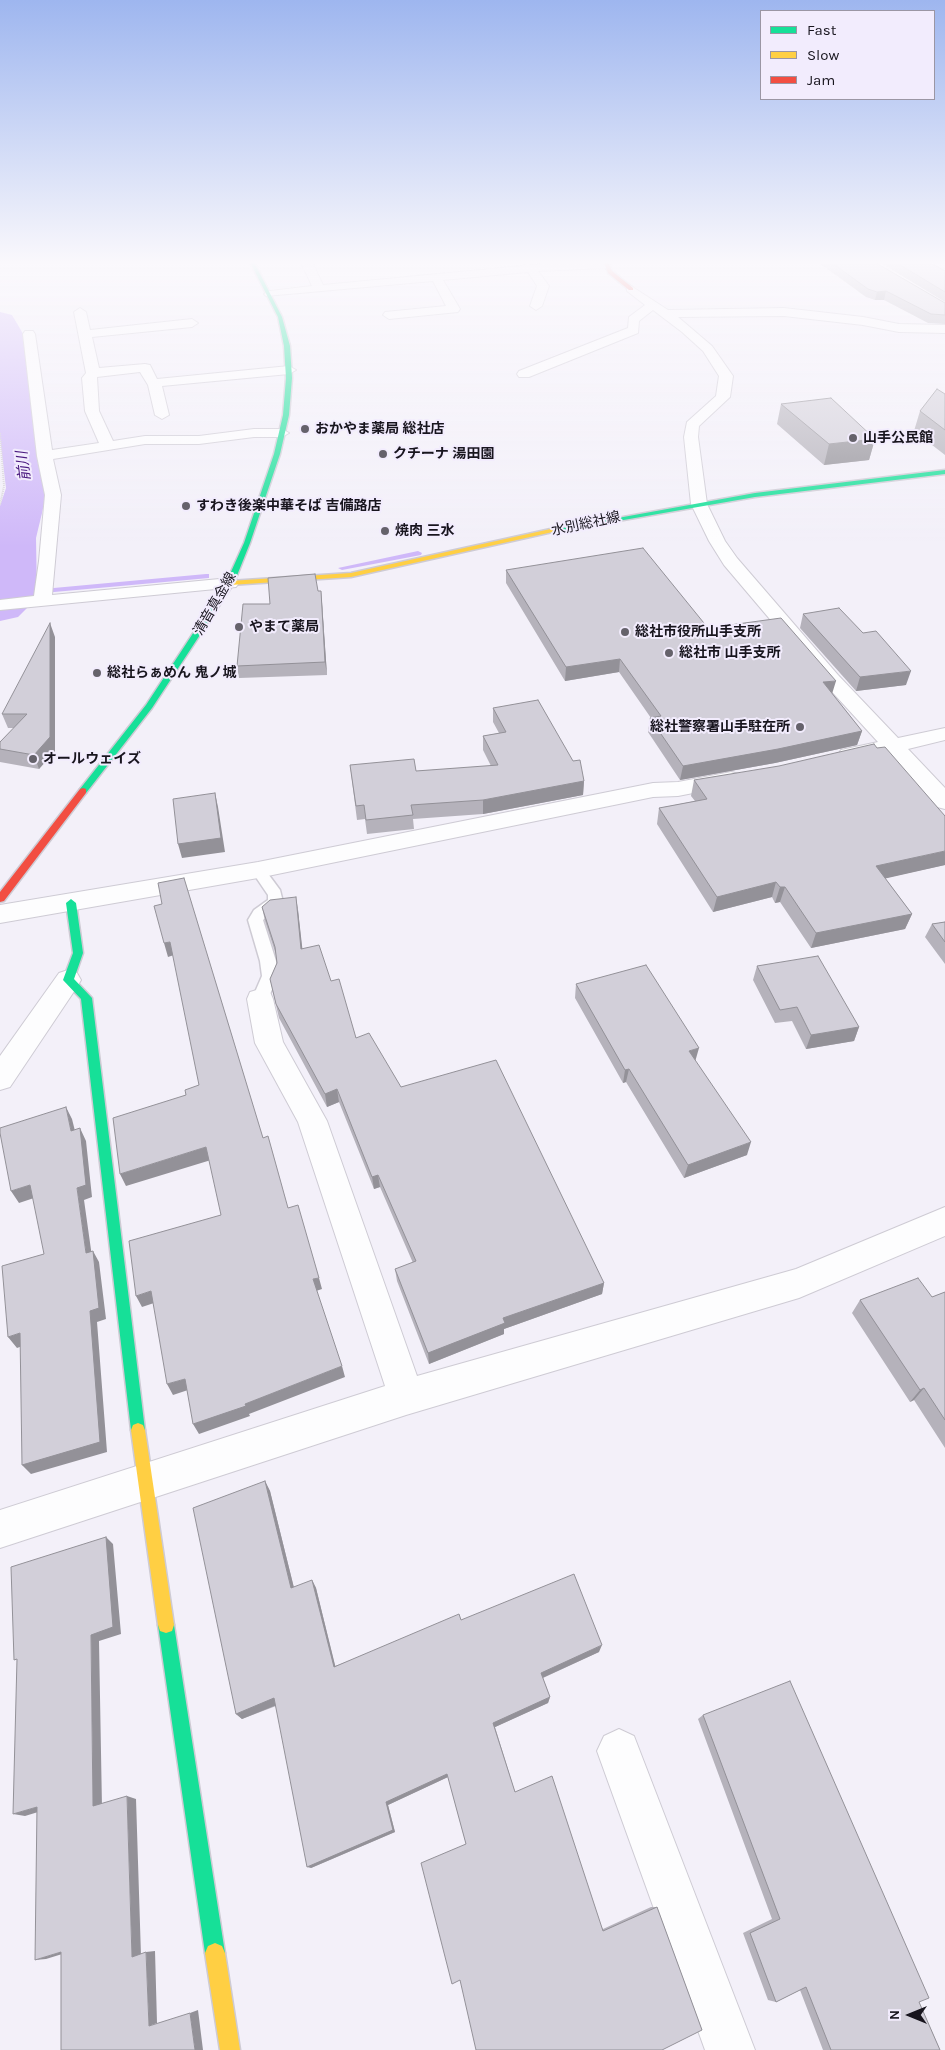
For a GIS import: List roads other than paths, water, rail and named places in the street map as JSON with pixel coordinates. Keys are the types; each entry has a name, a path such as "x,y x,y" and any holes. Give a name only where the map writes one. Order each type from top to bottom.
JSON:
{"main road":[{"name":"清音真金線","path":"0,899 148,706 230,584 262,504 282,433 286,415 287,356"},
{"name":"水別総社線","path":"230,584 351,575 568,527 699,504 804,488 945,472"},
{"path":"71,903 78,953 68,980 86,998 144,1481 230,2050"}],"street":[{"path":"32,356 45,456 53,495 43,595"},
{"path":"89,356 93,373"},
{"path":"524,374 570,356"},
{"path":"712,356 726,376 722,396 692,425 691,437 699,504 705,521 730,561 831,680 894,745 945,802"},
{"path":"108,446 92,411 89,378 93,373 145,368 149,379 154,383 162,416"},
{"path":"154,383 288,370"},
{"path":"45,456 145,440 199,440 282,433"},
{"path":"5,604 43,595 230,584"},
{"path":"827,760 945,734"},
{"path":"0,914 258,870 653,790 678,788 756,775"},
{"path":"0,1079 68,980"},
{"path":"260,999 269,1043 312,1121 406,1397"},
{"path":"0,1528 406,1397 798,1283 945,1221"},
{"path":"618,1751 730,2050"}],"lane":[{"path":"258,870 275,894 276,902 259,914 255,920 268,961 270,976 260,999"}],"waterway":[{"name":"前川","path":"0,606 12,596 13,538 27,488 10,356"},
{"path":"342,568 418,553"},
{"path":"12,591 32,592 206,576"}],"place":[{"name":"おかやま薬局 総社店","path":"305,429"},
{"name":"山手公民館","path":"853,438"},
{"name":"クチーナ 湯田園","path":"383,454"},
{"name":"すわき後楽中華そば 吉備路店","path":"186,506"},
{"name":"焼肉 三水","path":"385,531"},
{"name":"やまて薬局","path":"239,627"},
{"name":"総社市役所山手支所","path":"625,632"},
{"name":"総社市 山手支所","path":"669,653"},
{"name":"総社らぁめん 鬼ノ城","path":"97,673"},
{"name":"総社警察署山手駐在所","path":"800,727"},
{"name":"オールウェイズ","path":"33,759"}]}
